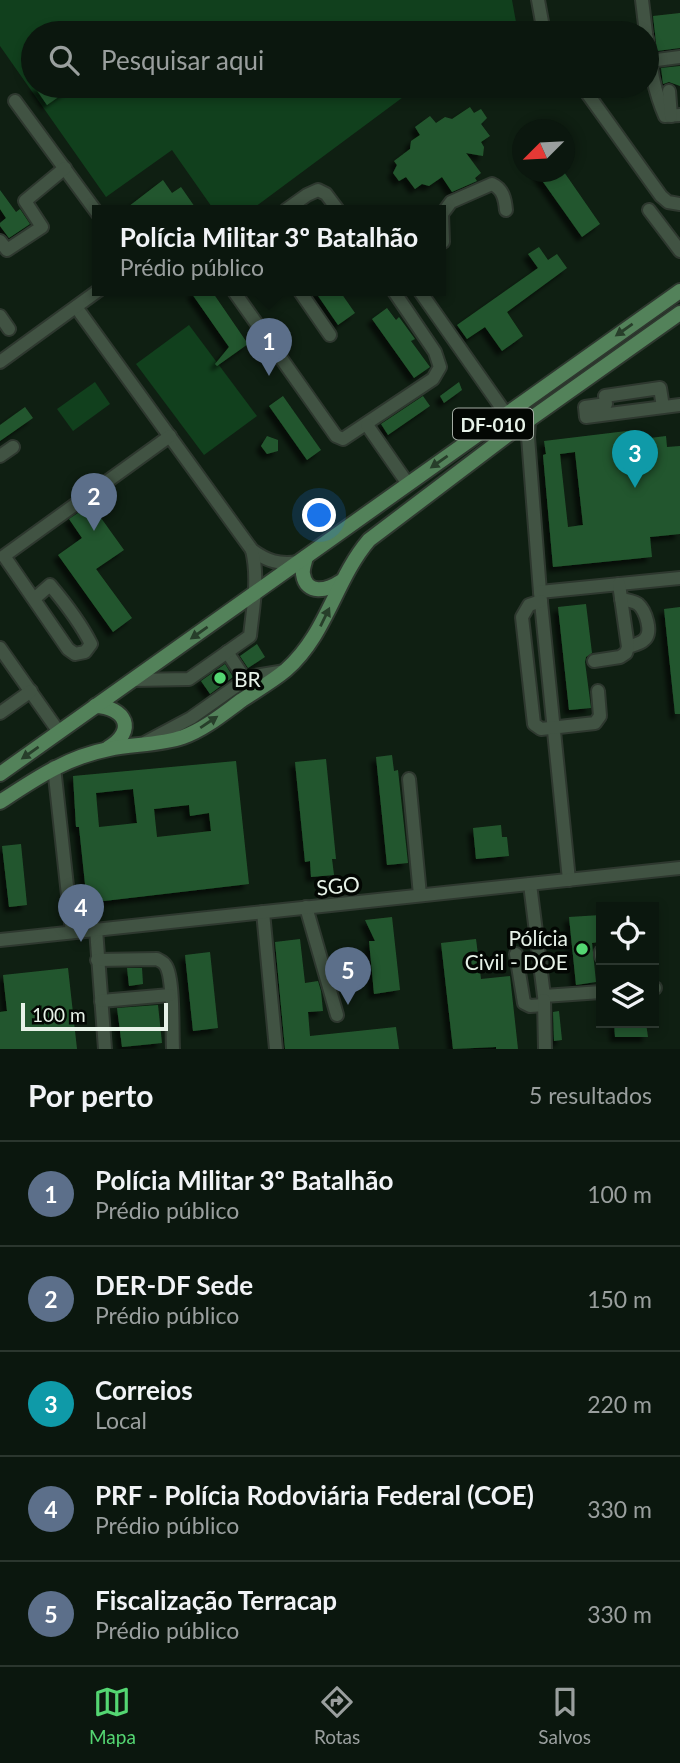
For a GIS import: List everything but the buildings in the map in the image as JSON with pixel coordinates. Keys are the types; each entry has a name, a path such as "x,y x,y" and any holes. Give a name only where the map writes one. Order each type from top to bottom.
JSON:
{"main road":[{"name":"DF-010","path":"0,774 680,291"},
{"name":"DF-010","path":"0,802 72,758 107,749 184,737 202,728 285,671 314,638 355,556 383,527 680,313"},
{"path":"302,559 303,575 309,586 317,590 327,590 340,582"},
{"path":"95,706 110,707 122,715 125,723 125,733 118,743 107,749"}],"lane":[{"path":"538,0 542,21"},
{"path":"642,0 645,21"},
{"path":"659,60 680,57"},
{"path":"668,91 672,116"},
{"path":"591,98 663,198 668,202 680,204"},
{"path":"659,98 672,116"},
{"path":"15,101 92,207"},
{"path":"0,241 7,250 42,227 25,201 65,168"},
{"path":"446,209 451,202 492,184 498,186 503,195 506,210"},
{"path":"293,205 318,190 326,194 334,205"},
{"path":"649,210 680,251"},
{"path":"0,362 92,295"},
{"path":"237,296 336,436 347,438 433,379 440,367 435,352 397,296"},
{"path":"303,296 330,335"},
{"path":"423,296 506,414"},
{"path":"76,307 251,550 256,569 250,636 189,679 133,680"},
{"path":"0,316 9,329"},
{"path":"663,407 660,388 605,396 606,404 585,407 586,416 663,407 680,405"},
{"path":"529,421 540,597 569,880"},
{"path":"367,425 408,484"},
{"path":"509,434 529,447"},
{"path":"34,599 50,585 69,607 86,635 91,645 85,652 75,654 68,649 2,553 170,436"},
{"path":"0,456 13,447"},
{"path":"251,550 265,559 283,565 302,559"},
{"path":"597,691 600,716 595,723 554,729 541,729 534,724 522,629 524,610 540,597 619,584 680,578"},
{"path":"594,661 620,657 626,653 628,647 619,584"},
{"path":"621,599 637,604 644,612 648,629 648,637 643,642 628,647"},
{"path":"0,648 59,732"},
{"path":"227,652 246,679"},
{"path":"146,743 191,718 246,679 285,671"},
{"path":"0,713 31,691"},
{"path":"54,767 72,932"},
{"path":"409,779 419,895"},
{"name":"SGO","path":"0,940 680,868"},
{"path":"530,884 544,1000 545,1049"},
{"path":"306,907 337,1015"},
{"path":"263,912 276,1049"},
{"path":"96,929 105,1049"},
{"path":"516,954 524,1003 530,1006 544,1000 596,993"},
{"path":"97,960 158,959 164,962 168,970 173,1049"},
{"path":"101,1001 170,995"}],"green space":[{"path":"0,0 512,0 516,21 21,21 21,76 0,46"},
{"path":"37,98 402,98 258,205 210,205 172,150 106,197"},
{"path":"189,325 257,416 204,455 136,364"},
{"path":"95,382 110,404 73,431 57,409"}],"place":[{"name":"Polícia Militar 3º Batalhão","path":"269,376"},
{"name":"Correios","path":"635,488"},
{"name":"DER-DF Sede","path":"94,531"},
{"name":"BR","path":"220,678"},
{"name":"PRF - Polícia Rodoviária Federal (COE)","path":"81,942"},
{"name":"Pólícia Civil - DOE","path":"582,949"},
{"name":"Fiscalização Terracap","path":"348,1005"}]}
